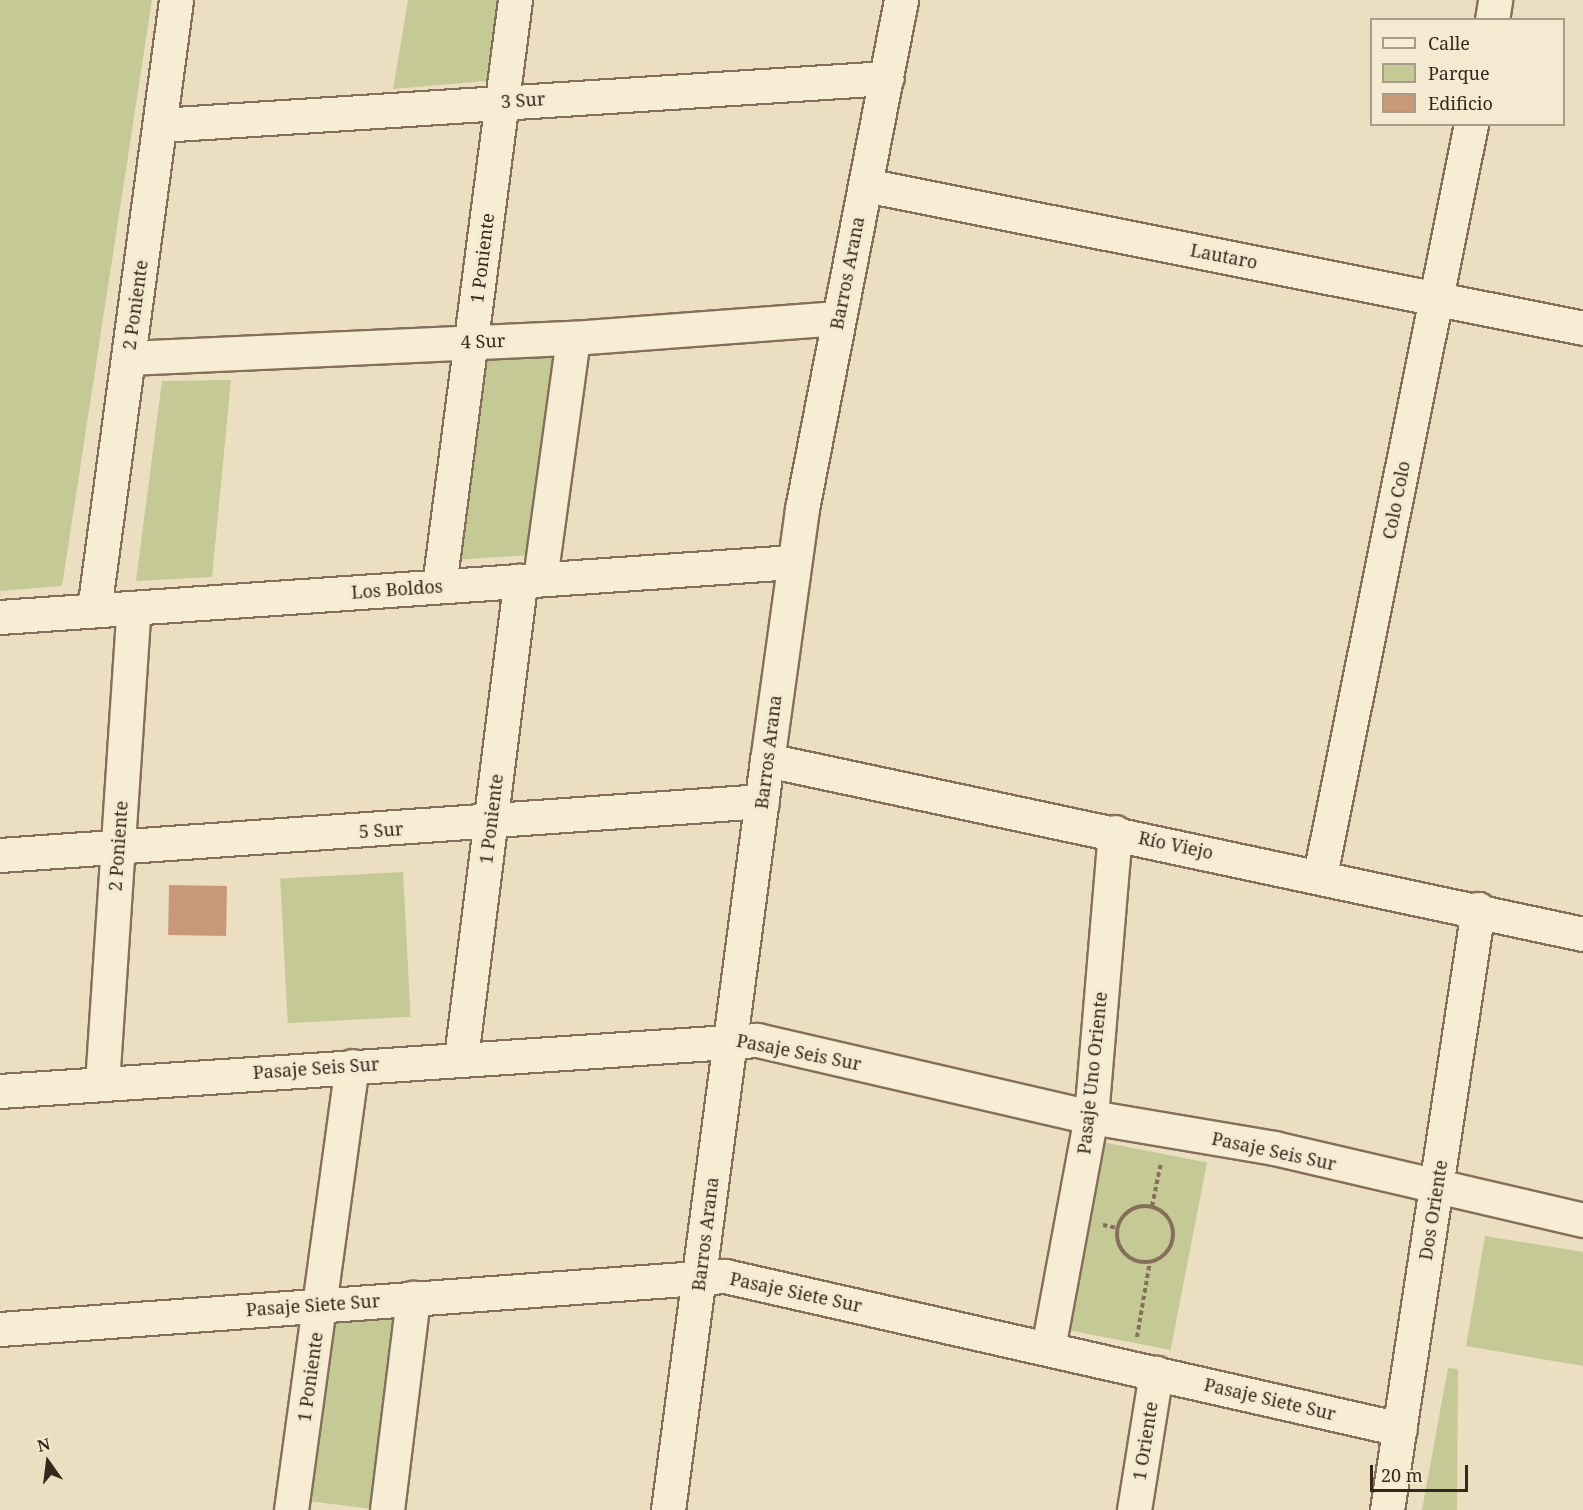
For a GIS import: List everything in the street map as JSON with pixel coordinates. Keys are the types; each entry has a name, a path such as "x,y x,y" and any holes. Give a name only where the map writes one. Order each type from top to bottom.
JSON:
{"street":[{"name":"2 Poniente","path":"94,610 177,0"},
{"name":"1 Poniente","path":"439,586 515,0"},
{"name":"Barros Arana","path":"668,1510 793,562 838,318 901,0"},
{"path":"1492,18 1495,0"},
{"name":"3 Sur","path":"160,125 502,101 886,78"},
{"name":"Colo Colo","path":"1320,875 1471,126"},
{"name":"Lautaro","path":"864,185 1583,327"},
{"name":"4 Sur","path":"128,358 573,338 838,318"},
{"name":"1 Poniente","path":"461,1058 491,823 530,580 573,338"},
{"name":"Los Boldos","path":"0,617 793,562"},
{"name":"2 Poniente","path":"102,1084 134,608"},
{"name":"Río Viejo","path":"767,760 1320,875 1583,934"},
{"name":"5 Sur","path":"0,855 491,823 762,801"},
{"name":"Pasaje Uno Oriente","path":"1047,1348 1091,1117 1114,832"},
{"name":"Dos Oriente","path":"1387,1510 1478,909"},
{"name":"Pasaje Seis Sur","path":"0,1091 730,1038 784,1046 1091,1117 1274,1148 1436,1189 1583,1220"},
{"name":"1 Poniente","path":"291,1510 352,1066"},
{"name":"Pasaje Siete Sur","path":"0,1329 699,1276 746,1278 1400,1429"},
{"path":"387,1510 413,1298"},
{"name":"1 Oriente","path":"1134,1510 1144,1370"}],"path":[{"path":"1152,1206 1168,1130"},
{"path":"1152,1206 1167,1217 1173,1235 1166,1252 1150,1261 1125,1253 1117,1237 1126,1212 1152,1206"},
{"path":"1144,1370 1150,1261"}],"green space":[{"path":"0,0 152,0 62,586 0,591"},
{"path":"408,0 499,0 487,81 393,89"},
{"path":"562,353 530,555 456,560 485,358"},
{"path":"231,380 212,577 136,581 162,381"},
{"path":"403,872 411,1017 288,1023 280,878"},
{"path":"1102,1142 1207,1162 1171,1350 1066,1329"},
{"path":"1485,1236 1583,1252 1583,1366 1466,1346"},
{"path":"326,1304 401,1313 377,1510 301,1500"},
{"path":"1448,1368 1458,1369 1457,1510 1422,1510"}],"building":[{"path":"169,885 227,886 226,936 168,935"}]}
